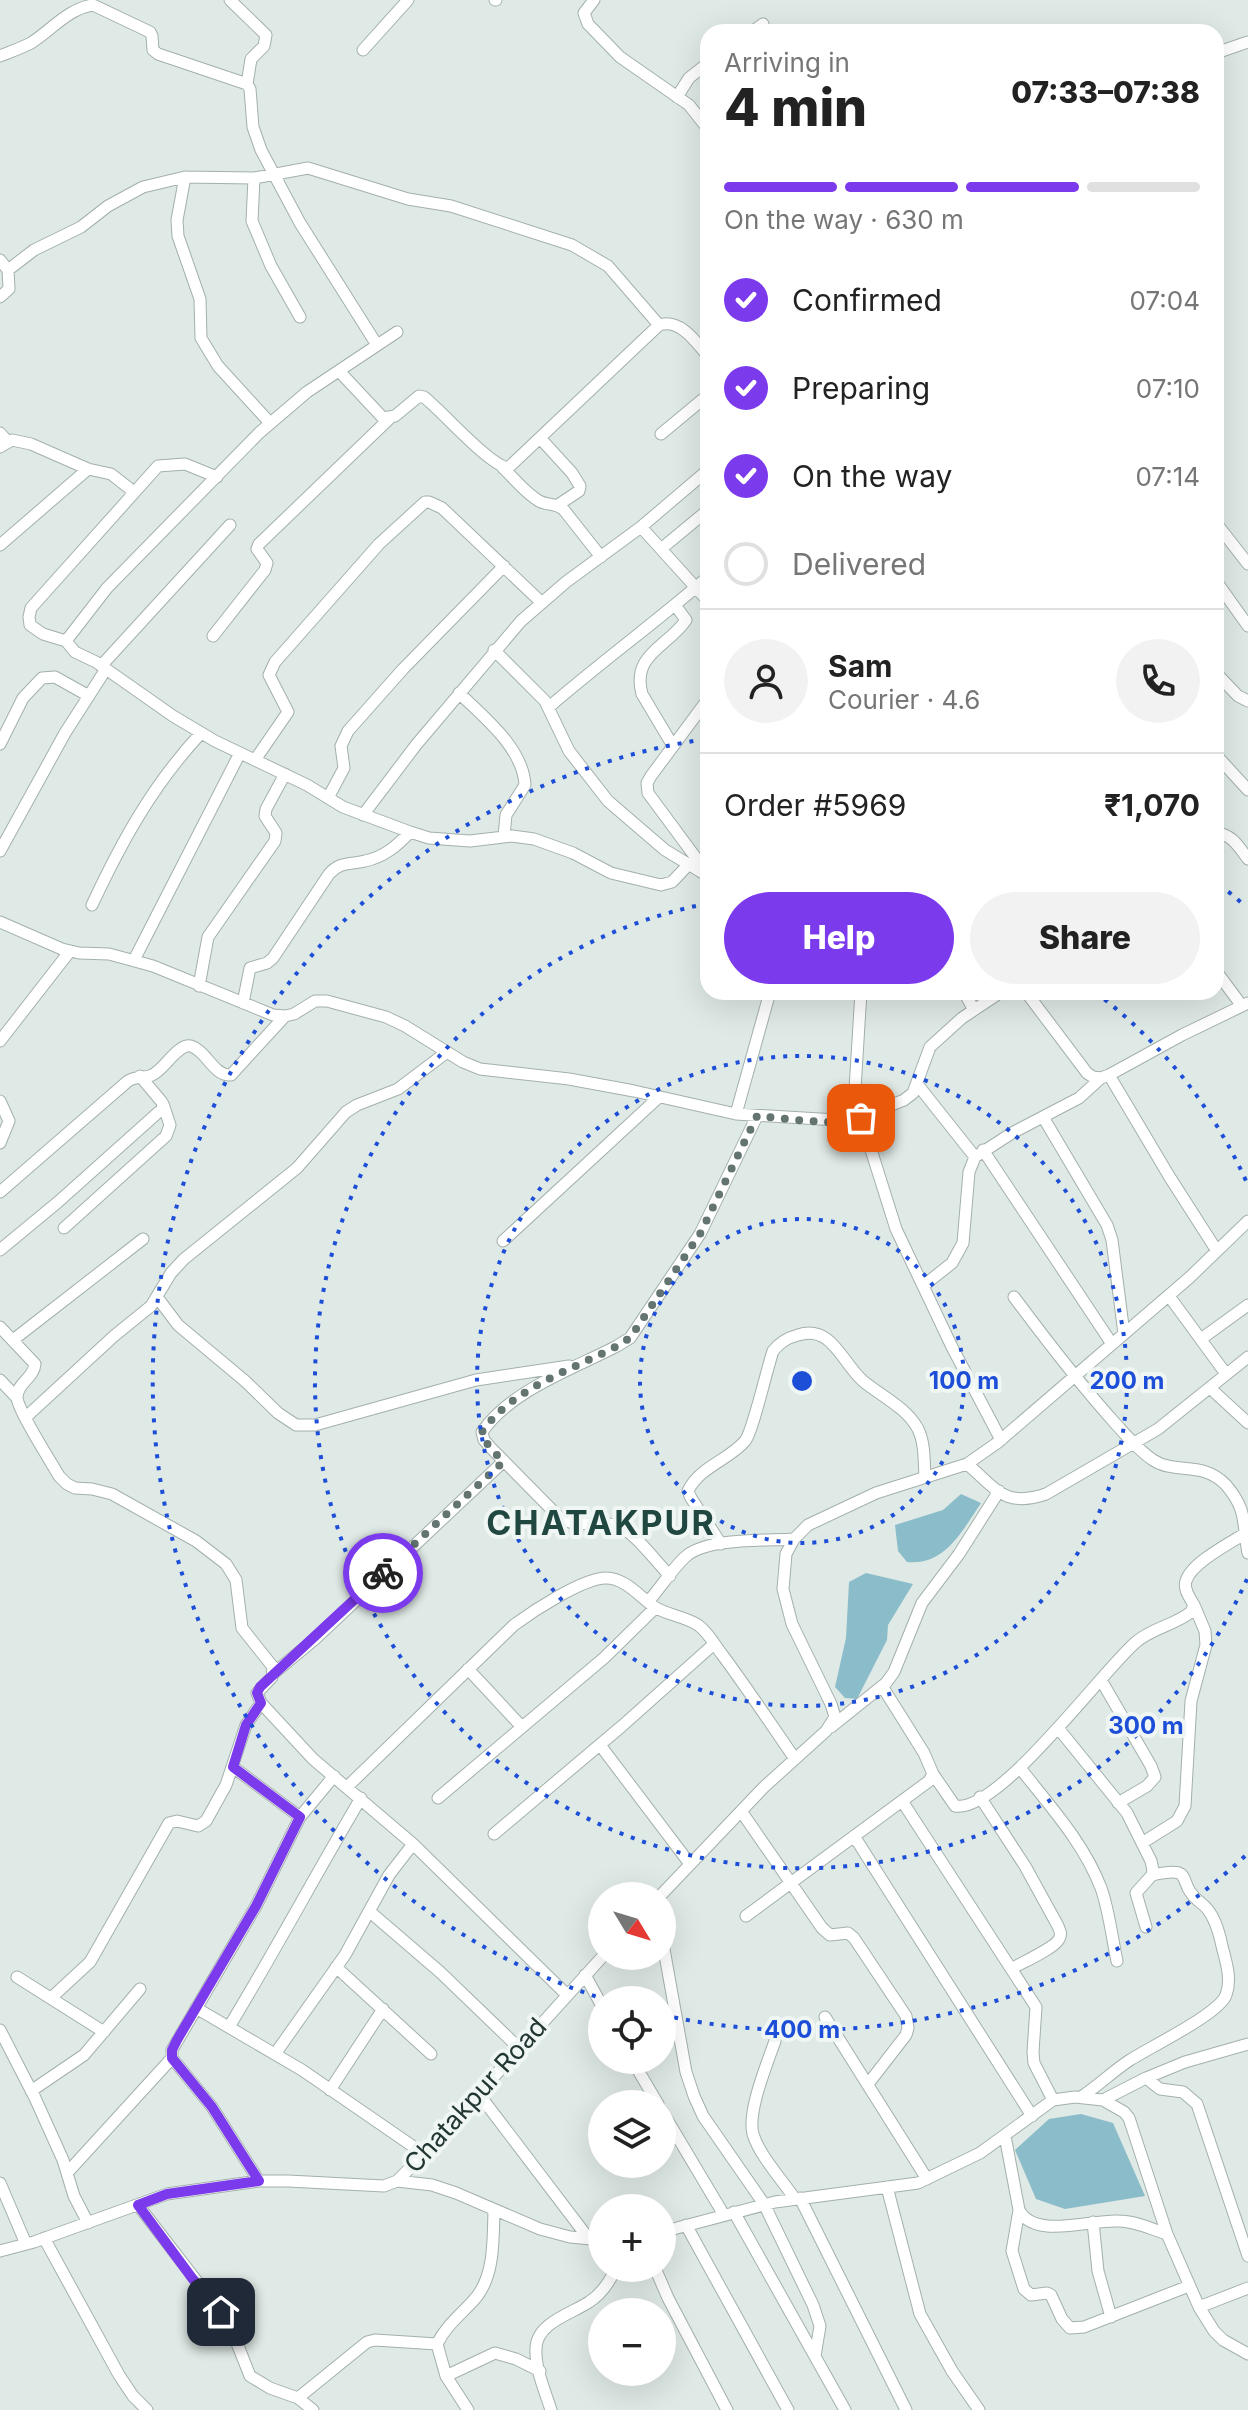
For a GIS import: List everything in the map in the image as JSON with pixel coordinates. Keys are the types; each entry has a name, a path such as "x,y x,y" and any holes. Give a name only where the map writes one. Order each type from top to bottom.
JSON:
{"street":[{"path":"230,0 266,35 264,46 251,59 247,84 256,140 300,223 377,345"},
{"path":"363,50 408,0"},
{"path":"594,0 584,13 588,24 620,57 700,117"},
{"path":"0,56 31,43 68,16 93,5 150,32 153,50 158,54 247,84"},
{"path":"1224,50 1248,42"},
{"path":"677,97 689,78 700,69"},
{"path":"0,297 9,289 4,265 81,227 121,198 143,187 185,177 254,178 308,168 408,199 451,206 572,245 608,266 659,325"},
{"path":"185,177 177,220 178,236 200,299 201,338 218,366 270,423"},
{"path":"254,178 252,221 271,266 300,317"},
{"path":"503,468 513,465 659,325 673,324 683,329 700,347"},
{"path":"66,641 107,588 270,423 307,392 397,332"},
{"path":"339,371 379,414 389,419"},
{"path":"213,636 265,570 267,563 257,549 259,544 389,419 419,396 424,397 541,502 558,505 601,557"},
{"path":"661,434 700,402"},
{"path":"540,438 580,486 579,491 558,505"},
{"path":"3,441 31,444 88,469 111,474 134,492"},
{"path":"217,477 185,464 158,466 31,608 30,625 43,634 66,641 75,652 201,733 363,815 429,838 470,841 504,836 534,839 573,853 611,873 661,885 672,882 689,864"},
{"path":"0,545 88,469"},
{"path":"363,815 494,650 541,602 641,527 700,477"},
{"path":"255,760 288,712 269,675 275,662 379,544 419,506 429,502 442,508 541,602"},
{"path":"661,549 700,517"},
{"path":"0,851 103,668 230,525"},
{"path":"641,527 700,592"},
{"path":"1224,533 1248,564"},
{"path":"328,798 344,768 341,746 348,731 403,669 504,566"},
{"path":"549,707 700,584"},
{"path":"1224,592 1248,626"},
{"path":"673,746 640,686 647,657 686,620 675,605"},
{"path":"494,650 549,707 569,751 608,801 655,842 700,871"},
{"path":"0,744 23,698 42,678 55,677 89,696"},
{"path":"1224,681 1238,696 1248,701"},
{"path":"459,693 488,720 522,767 525,785 506,815 504,836"},
{"path":"700,710 647,783 648,793 700,864"},
{"path":"92,905 142,807 168,770 201,733"},
{"path":"134,960 240,753"},
{"path":"1224,764 1248,790"},
{"path":"199,986 208,937 275,841 276,833 265,816 266,809 285,774"},
{"path":"243,1003 250,968 273,958 336,866 372,859 397,846 410,832"},
{"path":"1224,834 1248,859"},
{"path":"0,922 70,951 109,954 134,960 273,1015 294,1014 315,1001 327,1001 386,1017 480,1069 569,1079 757,1116 857,1120 904,1100 913,1093 930,1047 989,1000"},
{"path":"0,1041 70,951"},
{"path":"923,1286 952,1263 963,1243 969,1172 979,1153 1079,1098 1105,1076 1245,1005 1224,980"},
{"path":"736,1114 768,1000"},
{"path":"861,1000 857,1120 896,1229 952,1347 1001,1440"},
{"path":"968,1000 974,1010"},
{"path":"1032,1000 1087,1073 1105,1076 1217,1251"},
{"path":"0,1192 128,1081 153,1075 183,1047 190,1046 222,1074 231,1075 285,1016"},
{"path":"26,1417 151,1306 171,1273 184,1259 297,1168 346,1112 409,1083 447,1052"},
{"path":"64,1228 169,1132 170,1125 163,1104 140,1076"},
{"path":"917,1084 979,1153 1112,1344"},
{"path":"503,1241 659,1097"},
{"path":"0,1101 9,1121 0,1143"},
{"path":"0,1250 70,1192 157,1114 163,1104"},
{"path":"670,1576 619,1525 581,1526 560,1518 503,1462 484,1440 482,1432 489,1422 527,1392 630,1338 700,1234 757,1116"},
{"path":"1043,1117 1107,1225 1112,1240 1124,1334"},
{"path":"826,1731 835,1717 792,1624 783,1589 786,1554 794,1539 808,1525 863,1499 967,1464 1001,1440 1169,1296 1247,1223"},
{"path":"13,1340 143,1239"},
{"path":"1169,1296 1226,1374"},
{"path":"157,1297 178,1325 278,1413 296,1425 315,1425 476,1380 581,1364"},
{"path":"1014,1297 1133,1444 1158,1463 1205,1471 1223,1482 1243,1507 1248,1553"},
{"path":"1201,1339 1248,1305"},
{"path":"0,1327 31,1359 35,1368 19,1390 17,1398"},
{"path":"721,1544 688,1491 699,1476 745,1441 773,1351 779,1343 792,1337 813,1332 823,1336 836,1347 863,1381 903,1410 920,1433 925,1477"},
{"path":"967,1464 1009,1498 1018,1501 1046,1494 1158,1429 1248,1357"},
{"path":"0,1380 17,1398 59,1476 67,1484 112,1494 196,1541 226,1564 236,1580 242,1628 273,1667 274,1673"},
{"path":"1210,1388 1248,1423"},
{"path":"503,1462 315,1639 274,1673 257,1693 261,1703 313,1759 413,1844 567,1995"},
{"path":"673,1882 795,1759 882,1686 894,1672 928,1592 959,1554 999,1491"},
{"path":"1142,1843 1171,1826 1185,1806 1191,1701 1206,1645 1205,1631 1185,1588 1186,1580 1203,1560 1246,1533"},
{"path":"438,1798 604,1658 652,1605 685,1557 694,1551 721,1544 794,1539"},
{"path":"347,1787 529,1614 580,1586 608,1578 618,1581 652,1605 697,1625 714,1644 795,1759"},
{"path":"882,1686 924,1753 933,1774 955,1806 960,1807 980,1797 1020,1768 1136,1641 1184,1617 1194,1605"},
{"path":"494,1834 714,1644"},
{"path":"468,1669 522,1727"},
{"path":"1101,1680 1154,1773 1153,1781 1118,1803"},
{"path":"51,1998 90,1962 169,1823 202,1824 226,1785 246,1725 261,1703"},
{"path":"1058,1728 1127,1813 1142,1843 1153,1870 1136,1893 1146,1927"},
{"path":"600,1745 690,1864"},
{"path":"233,1767 300,1817"},
{"path":"1020,1768 1059,1817 1102,1889 1117,1961"},
{"path":"746,1916 924,1787 933,1774"},
{"path":"259,2181 212,2107 172,2058 172,2050 256,1906 300,1817 334,1776"},
{"path":"980,1797 1025,1866 1061,1935 1052,1946 1011,1969"},
{"path":"229,2027 361,1798"},
{"path":"902,1801 1036,2007 1034,2063 1053,2100"},
{"path":"741,1811 825,1932 830,1935 848,1933 854,1938 909,2022 906,2035 868,2084"},
{"path":"854,1836 1032,2116"},
{"path":"275,2054 336,1967 389,1875 413,1844"},
{"path":"1080,2097 1129,2061 1208,2013 1225,1997 1229,1978 1227,1966 1220,1936 1207,1907 1189,1893 1180,1872 1152,1875"},
{"path":"369,1911 440,1972 519,2048"},
{"path":"336,1967 431,2054"},
{"name":"Chatakpur Road","path":"0,2251 167,2194 259,2181 384,2186 397,2181 590,1970"},
{"path":"668,1970 686,2072 694,2096 703,2116 764,2204 813,2305 820,2326 815,2356"},
{"path":"585,1975 591,1986"},
{"path":"17,1977 104,2032"},
{"path":"31,2091 75,2063 140,1989"},
{"path":"196,2008 275,2054 424,2154"},
{"path":"330,2090 383,2009"},
{"path":"825,2017 927,2179"},
{"path":"0,2030 31,2091 88,2223"},
{"path":"775,2041 759,2089 752,2123 753,2135 798,2199 906,2410"},
{"path":"1103,2100 1185,2062 1248,2044"},
{"path":"67,2173 172,2058"},
{"path":"1146,2078 1160,2089 1183,2092 1197,2104 1248,2256"},
{"path":"478,2093 588,2238"},
{"path":"676,2228 764,2204 909,2185 980,2153 1053,2100 1080,2097 1103,2100 1129,2118 1167,2234 1199,2307 1223,2340 1248,2354"},
{"path":"676,2132 729,2213 845,2410"},
{"path":"1005,2136 1019,2210 1012,2251 1027,2293 1051,2295 1062,2319 1070,2328 1084,2327 1189,2286"},
{"path":"397,2181 444,2189 540,2229 588,2239"},
{"path":"0,2183 26,2244"},
{"path":"887,2187 920,2314 952,2371 979,2410"},
{"path":"138,2205 229,2323 250,2376 270,2388 298,2398 313,2410"},
{"path":"468,2410 446,2376 437,2344 446,2327 475,2300 488,2277 494,2210"},
{"path":"1019,2210 1026,2220 1041,2226 1126,2221 1167,2234"},
{"path":"1093,2222 1098,2271 1111,2317"},
{"path":"686,2225 788,2410"},
{"path":"44,2238 127,2389 147,2410"},
{"path":"551,2410 540,2371 536,2347 538,2339 556,2321 591,2301 609,2282"},
{"path":"661,2282 727,2410"},
{"path":"1199,2307 1248,2288"},
{"path":"298,2398 367,2342 437,2344"},
{"path":"446,2376 495,2353 540,2371"}],"water":[{"path":"961,1494 981,1503 959,1535 932,1558 907,1562 898,1551 895,1525 943,1510"},
{"path":"866,1573 913,1584 888,1625 887,1640 857,1699 845,1698 835,1687 846,1638 849,1582"},
{"path":"1081,2114 1113,2123 1145,2196 1065,2209 1036,2199 1015,2150 1049,2119"}],"way so far":[{"path":"383,1573 503,1462 484,1440 482,1432 489,1422 527,1392 630,1338 700,1234 757,1116 839,1121 861,1118"}],"district":[{"name":"CHATAKPUR","path":"601,1522"}],"route":[{"path":"221,2312 138,2205 167,2194 259,2181 212,2107 172,2058 177,2040 256,1906 300,1817 233,1767 246,1725 261,1703 257,1693 260,1687 383,1573"}]}
